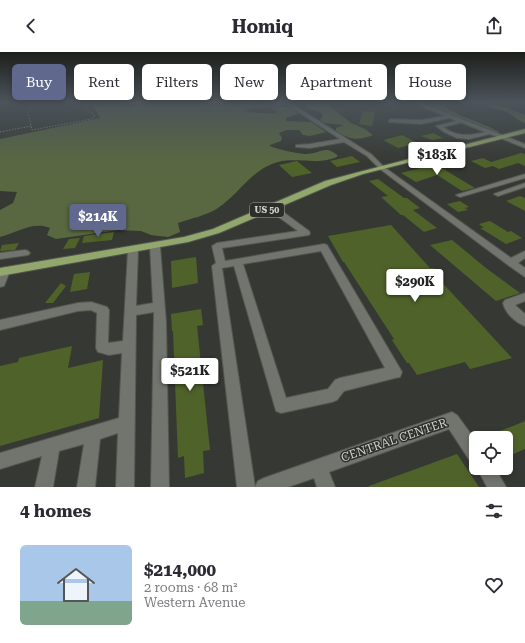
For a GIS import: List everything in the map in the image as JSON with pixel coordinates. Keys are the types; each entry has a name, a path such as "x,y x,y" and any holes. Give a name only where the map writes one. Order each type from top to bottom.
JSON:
{"main road":[{"name":"US 50","path":"3,271 134,250 185,240 216,231 328,183 525,131"}],"street":[{"path":"316,122 369,155 382,168 525,273"},
{"path":"463,122 525,146"},
{"path":"478,143 452,135 439,126 452,123 482,134"},
{"path":"462,137 489,133"},
{"path":"298,146 310,146 345,140"},
{"path":"460,195 525,176"},
{"path":"498,194 525,185"},
{"path":"272,208 306,232 315,249"},
{"path":"221,265 217,246 306,232"},
{"path":"155,246 159,306 160,487"},
{"path":"238,262 242,280 281,406 332,395 340,385 395,372 324,247 315,249 238,262 217,266 246,487"},
{"path":"125,487 130,312 134,250"},
{"path":"0,256 25,253"},
{"path":"511,263 525,254"},
{"path":"0,283 3,271"},
{"path":"525,297 510,303 510,308 525,321"},
{"path":"0,325 78,307 91,306 103,310 102,348 109,349 129,346"},
{"path":"130,312 159,306"},
{"name":"CENTRAL CENTER","path":"264,487 452,420 469,445"},
{"path":"0,461 126,423"},
{"path":"86,487 93,433"},
{"path":"44,487 52,445"},
{"path":"318,467 326,487"},
{"path":"489,475 497,487"}],"path":[{"path":"30,122 32,130 75,122"},
{"path":"0,132 31,126"}],"green space":[{"path":"80,122 311,122 326,132 310,136 303,135 299,130 286,130 279,133 282,138 281,141 270,146 303,154 311,154 326,150 334,152 338,156 331,159 317,161 293,160 269,165 253,176 233,196 218,208 204,215 178,223 180,232 168,237 151,235 141,231 118,230 56,239 47,235 50,228 37,226 25,228 0,237 0,210 13,203 17,192 0,191 0,139"},
{"path":"324,122 350,122 365,129 373,135 358,139 350,138 336,131 336,128 344,125"},
{"path":"468,122 478,122 499,132 492,132"}],"building":[{"path":"360,122 373,122 372,126 359,124"},
{"path":"433,133 443,138 432,140 421,136"},
{"path":"402,135 418,143 398,148 383,140"},
{"path":"521,153 525,154 525,166 518,163 499,169 493,166 485,168 471,161 483,158 491,162"},
{"path":"352,156 360,162 337,167 330,161"},
{"path":"297,161 312,173 292,177 279,165"},
{"path":"435,164 475,188 462,191 437,175 416,182 401,173"},
{"path":"378,179 420,208 413,210 437,228 424,232 401,215 381,197 388,196 369,181"},
{"path":"520,196 525,198 525,211 506,201"},
{"path":"460,201 469,207 465,208 468,210 458,212 447,204"},
{"path":"490,221 508,232 511,231 522,238 506,244 480,228 484,228 479,224"},
{"path":"391,225 430,268 434,268 440,274 435,275 512,358 470,369 465,362 417,375 392,340 394,339 343,262 328,236"},
{"path":"114,232 112,240 82,243 84,236"},
{"path":"80,238 75,248 63,249 69,239"},
{"path":"452,240 520,293 496,301 430,245"},
{"path":"19,243 15,250 0,251 2,245"},
{"path":"196,257 198,283 172,288 171,261"},
{"path":"90,272 87,289 70,292 74,274"},
{"path":"61,283 66,286 53,303 45,303"},
{"path":"201,309 203,325 197,326 210,450 203,451 204,473 185,478 184,456 178,458 171,314"},
{"path":"72,346 68,368 103,360 99,418 0,446 0,366 18,362 19,358"},
{"path":"525,421 525,449 513,454 513,431 500,431"},
{"path":"457,454 469,472 469,475 471,475 479,487 369,487"}]}
